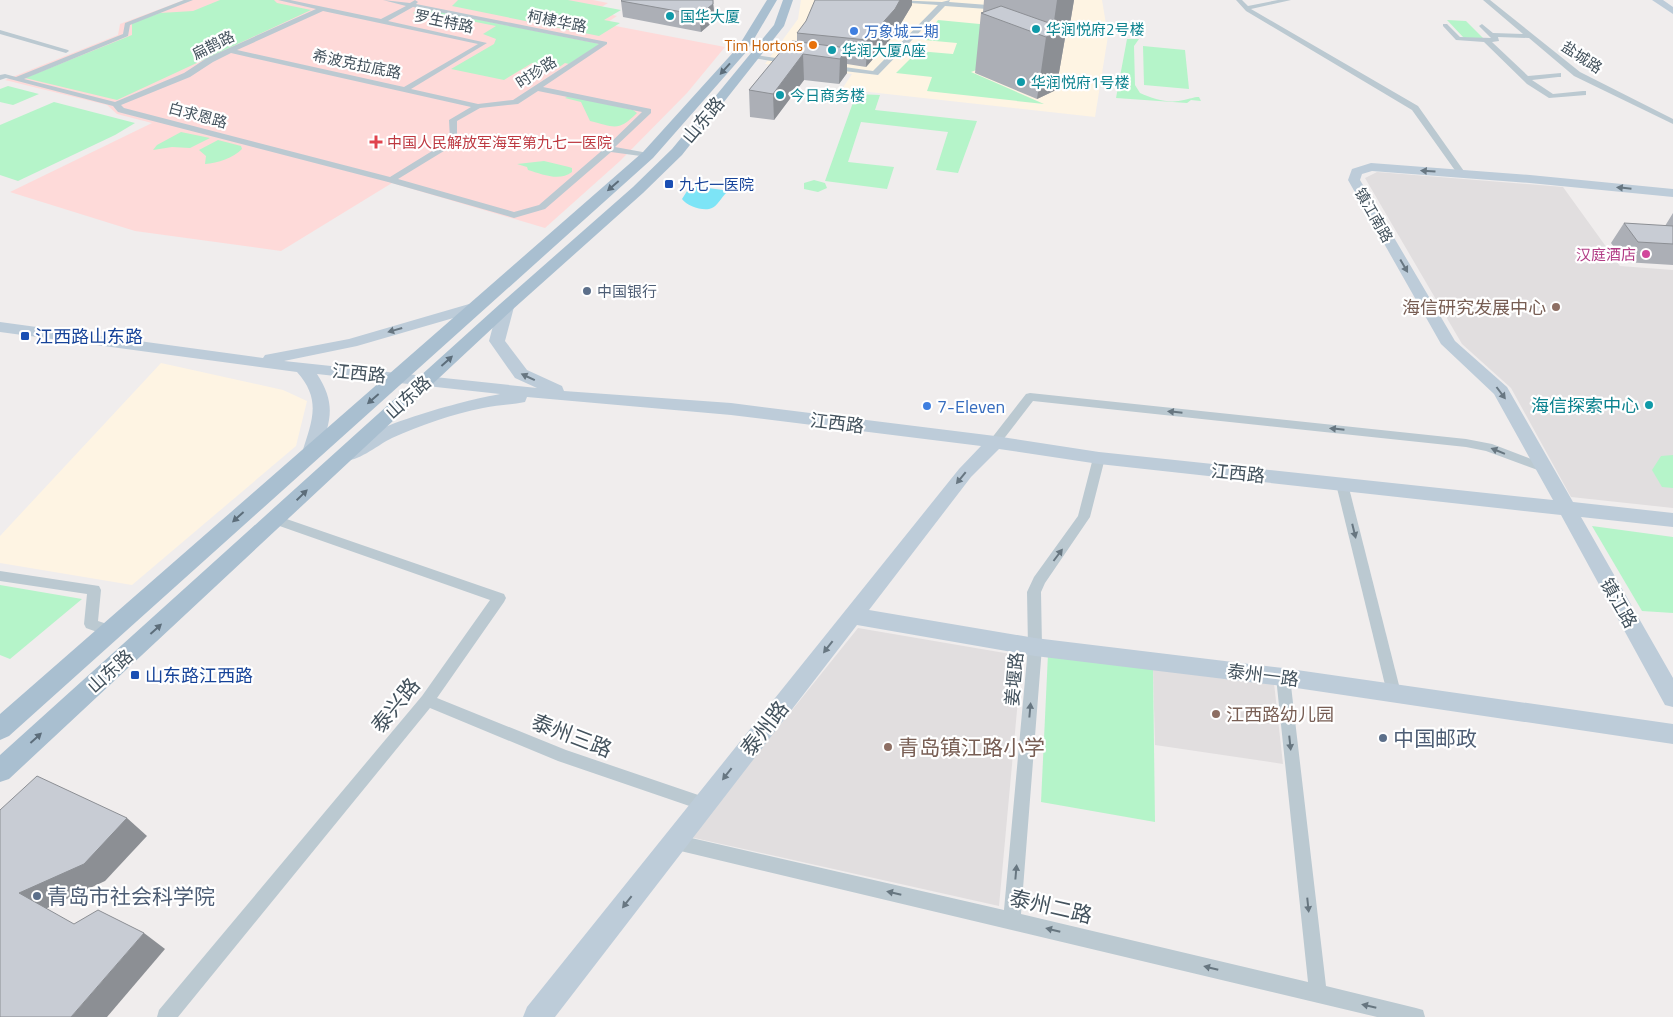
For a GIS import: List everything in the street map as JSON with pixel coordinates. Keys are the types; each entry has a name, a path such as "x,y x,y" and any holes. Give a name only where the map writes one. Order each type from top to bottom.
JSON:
{"main road":[{"name":"山东路","path":"0,729 648,155 743,49 772,0"},
{"name":"山东路","path":"0,771 506,307 638,190 677,152 779,26 788,0"},
{"path":"1657,0 1673,11"},
{"path":"1667,0 1673,4"},
{"name":"镇江南路","path":"1565,507 1502,391 1449,344 1354,180 1356,172 1371,167 1673,193"},
{"path":"251,362 351,343 476,307"},
{"path":"506,307 496,341 521,374 573,397"},
{"name":"江西路","path":"0,327 251,362 573,397 731,409 995,442 1099,458 1673,520"},
{"path":"301,367 315,380 322,397 322,416 311,452"},
{"path":"332,466 377,438 452,411 505,398 573,397"},
{"name":"泰州路","path":"537,1017 965,473 995,442"},
{"name":"镇江路","path":"1565,507 1673,698"},
{"name":"泰州一路","path":"853,616 1036,647 1283,678 1673,734"}],"street":[{"path":"17,79 126,35 127,24 190,0"},
{"name":"罗生特路","path":"281,0 484,43 406,89"},
{"name":"柯棣华路","path":"386,0 605,44"},
{"path":"383,21 420,0"},
{"path":"896,0 946,2 1012,9"},
{"path":"1239,0 1246,8 1415,108 1462,174"},
{"path":"1246,8 1288,0"},
{"name":"盐城路","path":"1486,0 1577,74 1673,122"},
{"path":"820,66 875,72 946,2"},
{"name":"扁鹊路","path":"116,104 187,75 210,60 322,8"},
{"path":"1445,25 1458,39 1530,36"},
{"path":"1482,26 1489,37 1526,78 1552,96 1584,93"},
{"path":"0,32 66,51"},
{"name":"时珍路","path":"391,180 454,141 453,120 478,106 515,102 605,44"},
{"name":"希波克拉底路","path":"231,51 478,106"},
{"path":"755,58 801,63"},
{"path":"1526,78 1558,75"},
{"name":"白求恩路","path":"0,78 5,76 116,104 121,110 391,180 514,215 542,207 609,150 648,111 536,88"},
{"path":"609,150 648,155"},
{"path":"995,442 1030,397 1466,443 1488,448 1543,468"},
{"name":"姜堰路","path":"1012,920 1036,647 1034,592 1038,581 1084,518 1099,458"},
{"path":"1342,484 1394,694"},
{"name":"泰兴路","path":"166,1017 427,700 499,598 275,520"},
{"path":"0,576 94,590 91,624 110,631"},
{"path":"1283,678 1318,994"},
{"name":"泰州三路","path":"427,700 563,756 704,804"},
{"name":"泰州二路","path":"674,842 1012,920 1416,1017"}],"shaded area":[{"name":"中国人民解放军海军第九七一医院","path":"184,0 593,0 608,3 595,11 617,16 605,24 725,47 687,93 620,161 545,228 392,183 281,251 135,231 10,192 152,123 117,114 107,105 5,80 118,35 120,24"},
{"path":"801,0 1102,0 1108,36 1095,117 842,89 852,74 765,64 798,19"},
{"name":"海信研究发展中心","path":"1377,172 1563,187 1620,266 1673,270 1673,508 1571,497 1511,388 1462,344 1365,178"},
{"path":"161,363 283,390 307,401 296,446 132,585 0,563 0,536"},
{"name":"青岛镇江路小学","path":"858,628 1022,656 999,906 690,837"},
{"name":"江西路幼儿园","path":"1153,669 1274,683 1283,764 1155,745"}],"green space":[{"path":"220,0 274,0 277,3 311,10 117,100 25,78 132,35 132,23 160,13 193,11"},
{"path":"458,0 568,0 621,10 604,20 620,23 599,36 452,6"},
{"path":"421,8 600,44 569,64 565,63 558,68 532,63 504,80 451,69 494,44 496,39 483,34 496,26 425,12 419,15 413,13"},
{"path":"938,20 990,25 992,64 971,72 1044,104 927,91 932,77 896,73 918,51 953,54 957,43 924,40"},
{"path":"1447,20 1466,21 1483,38 1464,38"},
{"path":"1127,39 1139,39 1134,46 1135,85 1140,93 1167,101 1199,97 1201,101 1191,100 1187,103 1116,98"},
{"path":"1143,46 1185,50 1189,89 1144,85"},
{"path":"8,86 39,94 13,105 0,102 0,89"},
{"path":"856,94 880,95 875,110 977,121 958,173 936,170 948,132 861,122 848,162 894,167 887,189 825,181"},
{"path":"569,96 633,110 637,113 620,125 605,125 590,121 581,102 565,98"},
{"path":"54,102 135,123 115,135 18,181 0,175 0,125"},
{"path":"181,132 210,138 190,148 172,147 153,150 157,145"},
{"path":"218,140 241,146 242,149 225,160 205,164 206,156 199,150"},
{"path":"544,161 572,168 572,172 556,177 528,170 527,167 517,164"},
{"path":"814,180 825,183 827,188 818,192 804,189 804,183"},
{"path":"1673,455 1673,488 1662,487 1652,470 1661,456"},
{"path":"1592,526 1673,537 1673,613 1642,611"},
{"path":"0,585 82,599 10,659 0,655"},
{"path":"1048,654 1153,669 1155,822 1041,802"}],"water":[{"path":"693,186 723,190 726,193 714,207 700,209 682,199 689,188"}],"building":[{"path":"622,0 713,0 713,4 699,15"},
{"path":"815,0 900,0 895,9 867,40 797,33 806,21"},
{"path":"1001,6 1066,29 1046,37 981,13"},
{"path":"792,41 847,48 840,59 803,54 773,94 749,90 787,44"},
{"path":"1624,223 1673,226 1673,244 1638,242"},
{"name":"青岛市社会科学院","path":"37,776 127,818 84,864 19,893 74,924 98,910 144,933 71,1017 0,1017 0,810"}],"place":[{"name":"国华大厦","path":"670,16"},
{"name":"华润悦府2号楼","path":"1036,29"},
{"name":"万象城二期","path":"854,31"},
{"name":"Tim Hortons","path":"813,45"},
{"name":"华润大厦A座","path":"832,50"},
{"name":"华润悦府1号楼","path":"1021,82"},
{"name":"今日商务楼","path":"780,95"},
{"name":"中国人民解放军海军第九七一医院","path":"376,142"},
{"name":"九七一医院","path":"669,184"},
{"name":"汉庭酒店","path":"1646,254"},
{"name":"中国银行","path":"587,291"},
{"name":"海信研究发展中心","path":"1556,307"},
{"name":"江西路山东路","path":"25,336"},
{"name":"海信探索中心","path":"1649,405"},
{"name":"7-Eleven","path":"927,406"},
{"name":"山东路江西路","path":"135,675"},
{"name":"江西路幼儿园","path":"1216,714"},
{"name":"中国邮政","path":"1383,738"},
{"name":"青岛镇江路小学","path":"888,747"},
{"name":"青岛市社会科学院","path":"37,896"}]}
